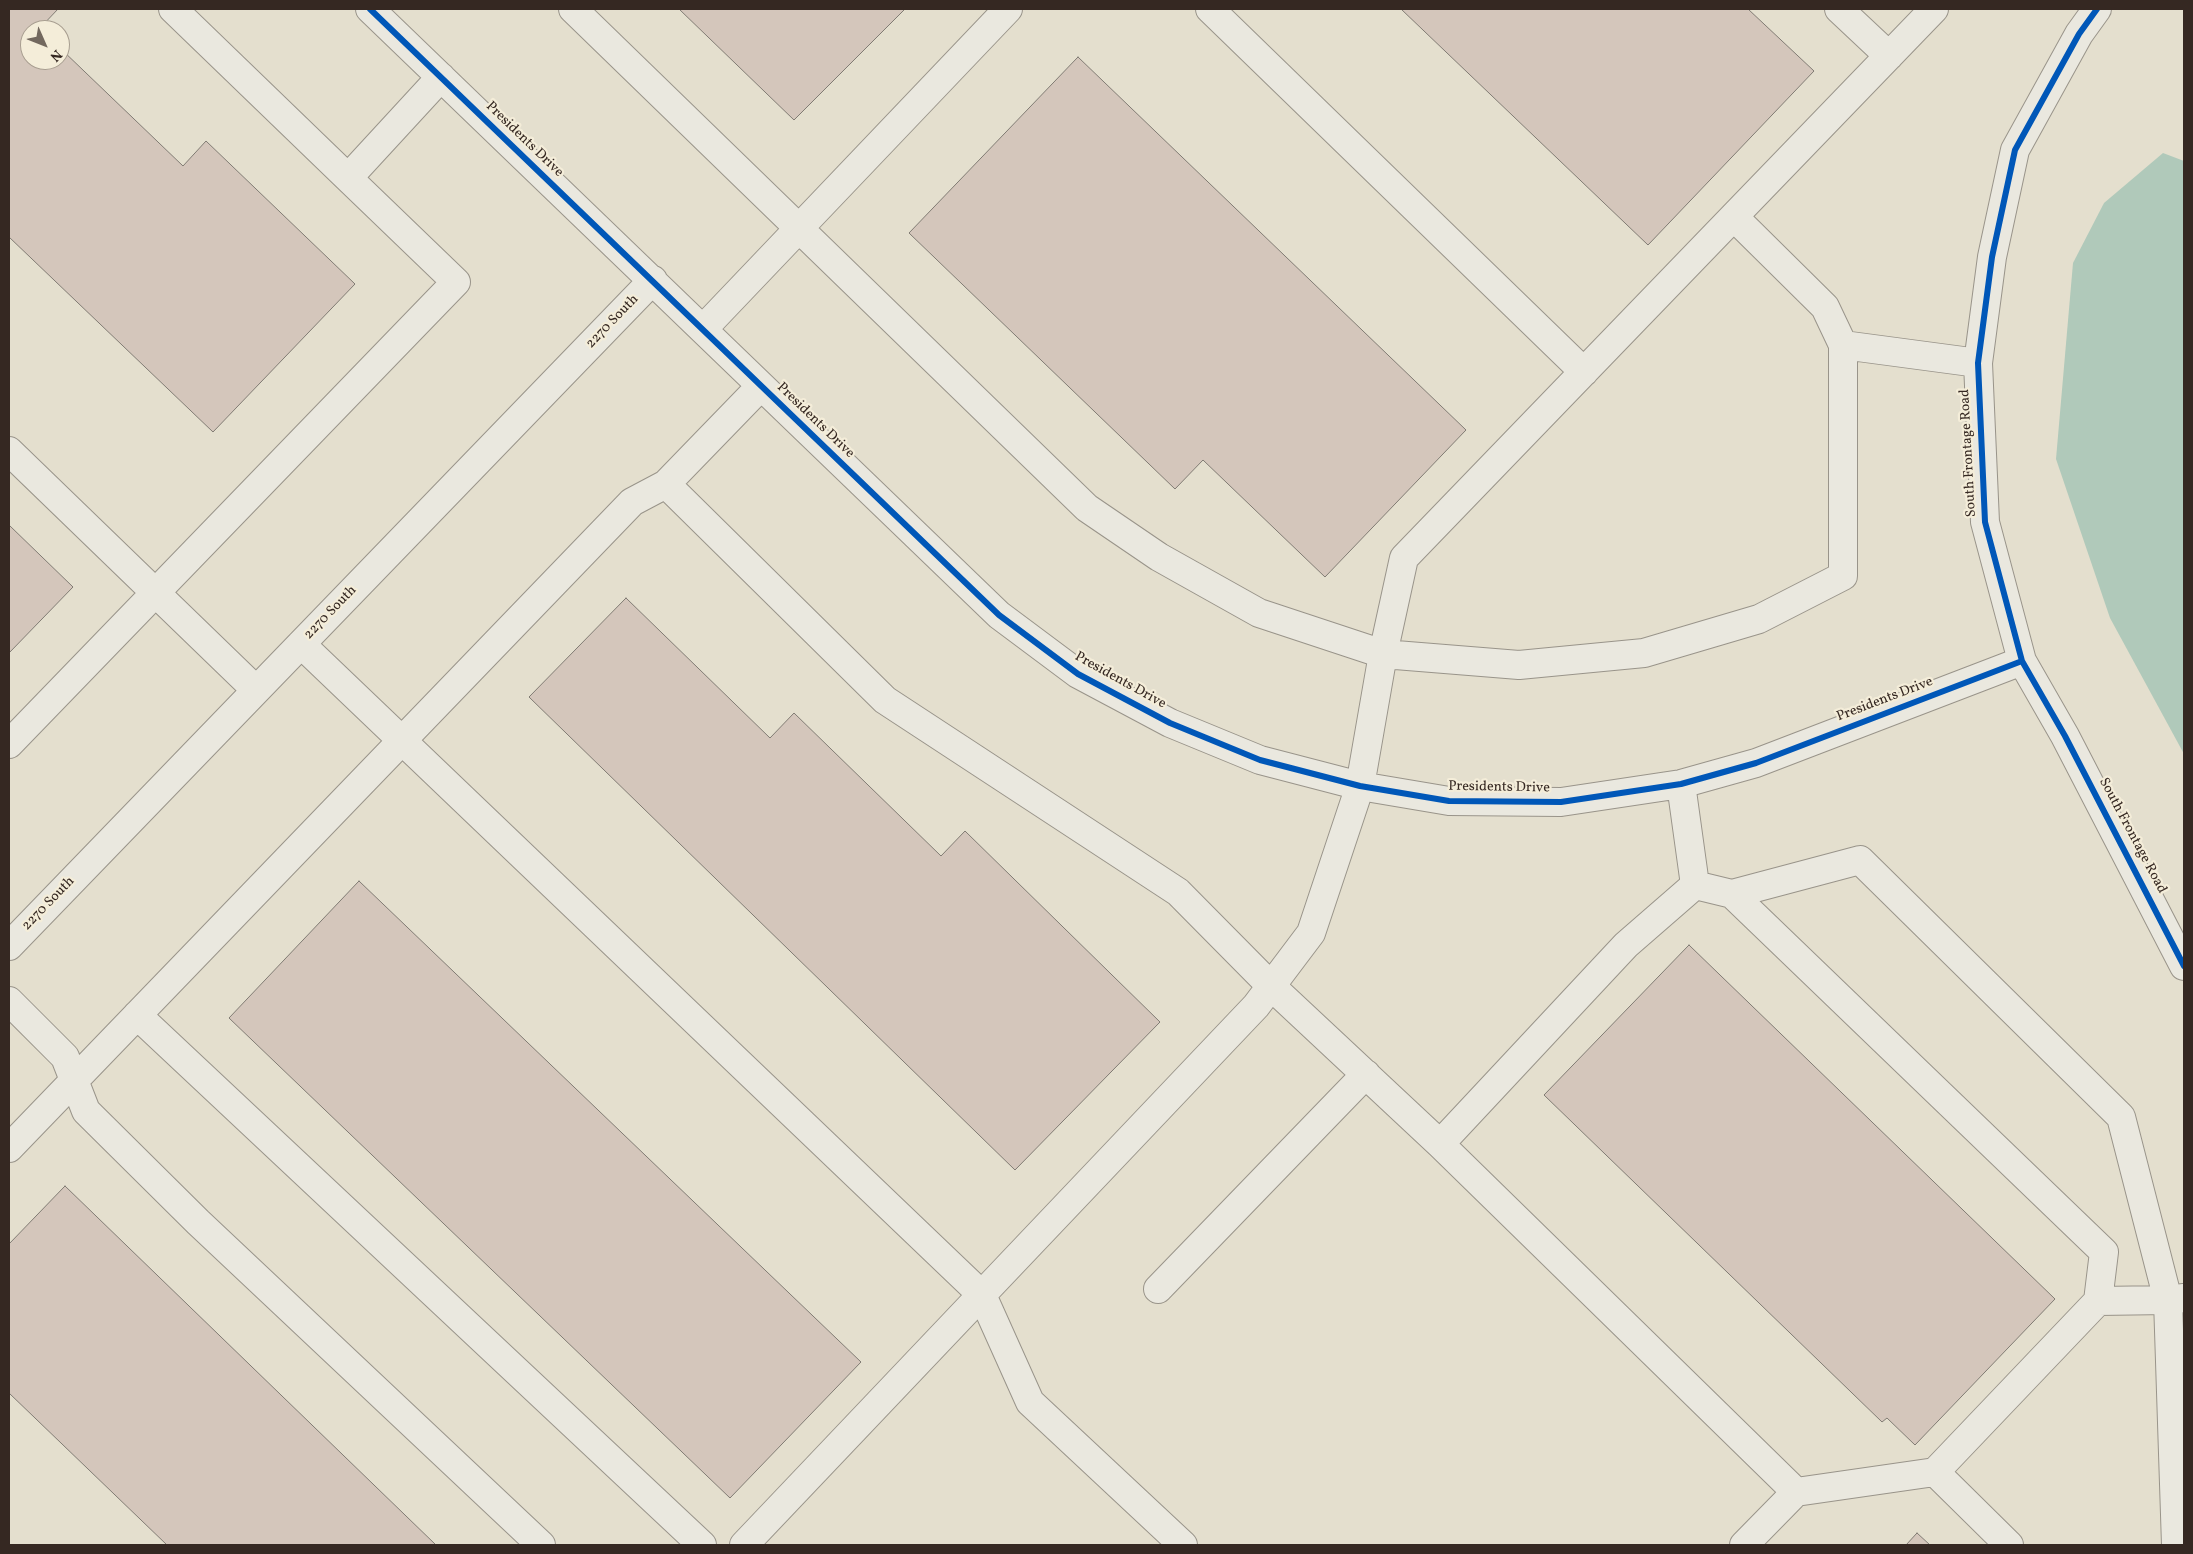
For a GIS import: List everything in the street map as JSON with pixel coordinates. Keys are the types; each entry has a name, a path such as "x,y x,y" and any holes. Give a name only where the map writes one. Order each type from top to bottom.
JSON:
{"street":[{"path":"9,744 456,282 173,9"},
{"name":"Presidents Drive","path":"370,9 999,614 1078,674 1170,723 1260,760 1360,786 1450,801 1561,802 1681,784 1756,763 2022,661"},
{"path":"573,9 1087,508 1159,558 1259,613 1383,654 1519,665 1644,653 1759,618 1843,576 1843,345 1825,307 1734,217"},
{"path":"703,329 798,227 1008,9"},
{"path":"1210,9 1584,372"},
{"path":"1839,9 1889,56"},
{"path":"744,1545 1256,1006 1311,933 1360,786 1383,654 1404,558 1934,9"},
{"name":"South Frontage Road","path":"2097,9 2079,34 2014,150 1992,257 1978,362 1985,522 2022,661 2065,736 2184,966"},
{"path":"348,178 441,77"},
{"name":"2270 South","path":"9,946 653,280"},
{"path":"1843,345 1978,362"},
{"path":"9,1148 632,502 666,484 761,386"},
{"path":"9,450 256,690"},
{"path":"666,484 885,700 1178,892 1271,986 1440,1144 1796,1492"},
{"path":"301,644 982,1295 1030,1402 1182,1545"},
{"path":"1681,784 1695,885"},
{"path":"1695,885 1732,894 1860,860 2121,1117 2176,1299 2176,1545"},
{"path":"1440,1144 1626,945 1695,885"},
{"path":"1732,894 2104,1252 2098,1301 1935,1472 1796,1492 1744,1545"},
{"path":"9,1001 65,1057 86,1111 198,1222 541,1545"},
{"path":"137,1015 702,1545"},
{"path":"1158,1289 1366,1074"},
{"path":"2098,1301 2176,1299"},
{"path":"1935,1472 2009,1545"}],"shaded area":[{"path":"2163,153 2184,161 2184,754 2110,618 2056,459 2073,263 2104,203"}],"building":[{"path":"9,9 58,9 48,20 20,20 20,70 70,70 70,58 183,166 206,141 355,284 213,432 9,237"},
{"path":"679,9 905,9 794,120"},
{"path":"1401,9 1748,9 1814,71 1648,245"},
{"path":"1078,57 1466,430 1325,577 1203,460 1175,489 909,233"},
{"path":"9,525 73,587 9,653"},
{"path":"626,598 770,738 794,713 941,856 965,831 1160,1022 1015,1170 529,697"},
{"path":"359,881 861,1362 730,1498 229,1018"},
{"path":"1689,945 2055,1299 1915,1445 1887,1418 1882,1422 1544,1095"},
{"path":"65,1186 436,1545 167,1545 9,1393 9,1244"},
{"path":"1917,1533 1930,1545 1906,1545"}],"cycle path":[{"path":"370,9 999,615 1078,674 1170,723 1260,760 1360,786 1449,801 1561,802 1681,784 1756,763 2022,661"},
{"path":"2097,9 2079,34 2015,150 1992,257 1978,363 1985,522 2022,661 2065,736 2184,966"}]}
